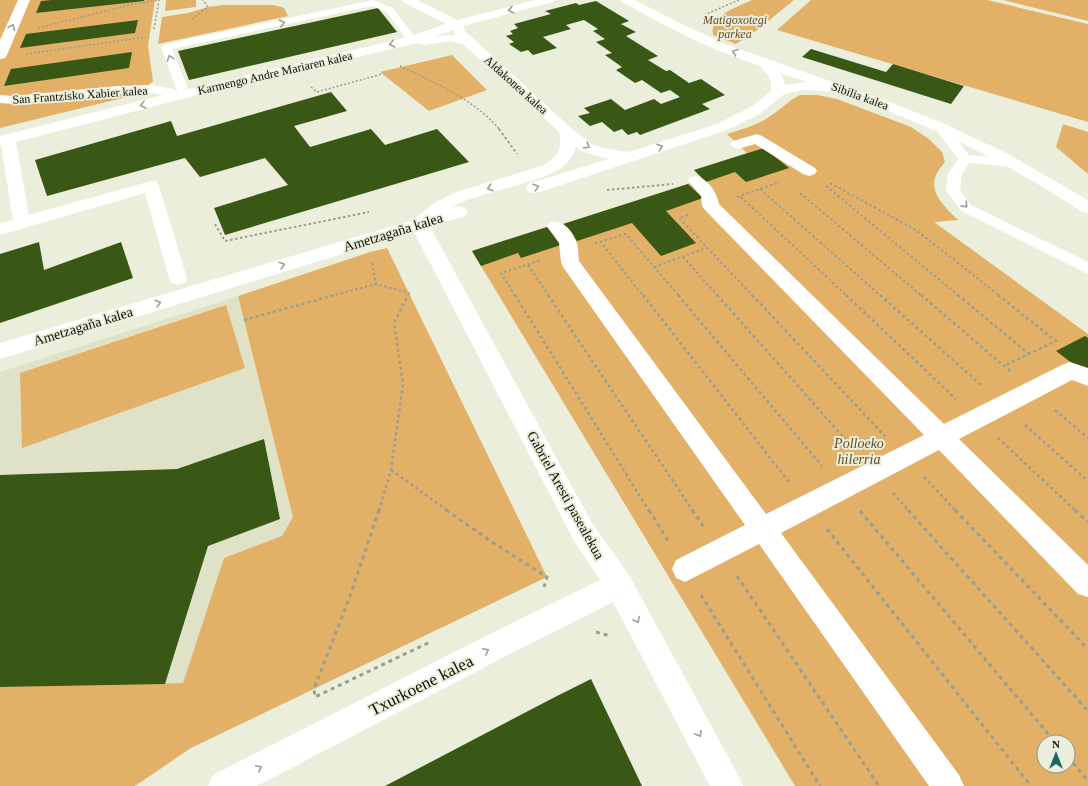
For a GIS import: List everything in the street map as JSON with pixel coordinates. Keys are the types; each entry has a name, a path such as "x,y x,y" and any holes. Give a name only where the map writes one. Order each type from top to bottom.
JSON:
{"street":[{"path":"0,55 24,0"},
{"name":"Aldakonea kalea","path":"407,0 456,24 461,34 470,43 566,131 587,148 597,152 620,156 633,156"},
{"name":"Karmengo Andre Mariaren kalea","path":"4,140 184,94 412,40 456,24 549,0"},
{"name":"Sibilia kalea","path":"626,0 676,27 735,52 883,104 940,127 1015,163 1088,208"},
{"path":"763,62 776,76 778,82 778,92"},
{"name":"Ametzagaña kalea","path":"0,351 459,212 722,127 756,110 778,92 804,86 838,88"},
{"name":"San Frantzisko Xabier kalea","path":"0,99 14,100 118,90 152,89 184,94"},
{"path":"419,224 440,207 460,197 550,168 561,161 567,153 570,144 566,131"},
{"path":"738,144 757,139 809,171"},
{"path":"4,140 22,223"},
{"path":"696,182 709,195 711,206 1088,584"},
{"path":"0,229 151,186 178,278"},
{"name":"Gabriel Aresti pasealekua","path":"419,224 583,532 619,585 727,786"},
{"path":"556,226 568,242 570,262 948,786"},
{"path":"685,569 1070,371 1088,377"},
{"name":"Txurkoene kalea","path":"224,786 619,585"}],"lane":[{"path":"184,94 166,47 373,3 390,10 412,40 426,42 448,37 459,38 470,43"},
{"path":"940,127 965,159 1015,163"},
{"path":"965,159 955,174 953,190 966,208 1068,257 1088,269"}],"path":[{"path":"10,31 44,27 132,4 159,0 154,29"},
{"path":"191,19 208,6 203,0"},
{"path":"676,27 739,0"},
{"path":"394,63 450,90 483,112 512,145 525,169 530,175"},
{"path":"317,92 382,74"},
{"path":"809,171 1029,354"},
{"path":"679,218 809,171 916,230 1056,341 1004,366"},
{"path":"785,180 1088,438"},
{"path":"601,191 696,182"},
{"path":"760,189 1088,481"},
{"path":"739,196 1088,522"},
{"path":"215,224 225,240 370,212"},
{"path":"654,267 707,248"},
{"path":"371,259 376,284"},
{"path":"501,273 820,786"},
{"path":"244,320 376,284 409,293 394,324 403,384 391,470 349,598 314,689 315,697 437,639"},
{"path":"391,470 492,542 547,577 544,587 537,591"},
{"path":"544,587 559,615"},
{"path":"592,631 612,637"},
{"path":"1076,767 1088,781"}],"shaded area":[{"path":"238,296 293,517 282,536 224,558 183,684 0,687 0,372"}],"green space":[{"path":"0,0 155,0 148,46 153,81 139,94 0,128"},
{"path":"166,0 196,0 196,7 165,11"},
{"name":"Matigoxotegi parkea","path":"752,0 794,0 760,28 736,44 713,35 715,22 720,17 732,9"},
{"path":"811,0 987,0 1088,24 1088,122 777,30"},
{"path":"1003,0 1088,0 1088,21"},
{"path":"223,5 274,5 284,8 288,16 158,44 162,17"},
{"path":"452,55 487,90 429,111 380,72"},
{"name":"Polloeko hilerria","path":"800,95 817,95 837,99 911,127 929,139 942,152 945,162 937,173 934,182 937,194 944,206 958,220 934,222 1088,334 1088,786 795,786 472,251 547,227 549,229 703,179 694,170 747,153 727,134 764,120"},
{"path":"1063,124 1088,132 1088,174 1056,147"},
{"path":"387,248 547,577 191,748 135,786 0,786 0,687 183,683 224,558 282,536 293,517 238,296 370,252"},
{"path":"226,305 245,368 22,448 20,373"}],"building":[{"path":"41,1 144,1 36,13"},
{"path":"596,1 629,21 621,24 636,32 626,36 658,56 648,60 666,71 670,70 689,83 701,79 725,95 702,104 710,109 640,135 637,132 628,135 622,129 614,132 602,122 590,126 578,116 590,113 584,108 611,99 625,110 654,99 661,104 680,97 670,90 661,93 642,80 635,83 616,70 622,67 605,55 612,53 596,42 605,39 593,31 598,29 584,20 566,25 571,29 543,37 557,48 533,55 528,50 521,52 509,44 514,42 506,36 513,34 510,31 518,28 514,24 551,14 545,11 576,3 579,5"},
{"path":"378,8 397,32 189,80 178,51"},
{"path":"138,20 135,33 20,48 26,34"},
{"path":"811,49 886,72 893,64 964,86 951,104 802,57"},
{"path":"132,52 129,68 4,86 11,69"},
{"path":"331,92 347,111 294,126 310,147 371,129 385,145 437,129 469,162 225,235 214,208 288,185 265,158 200,177 185,158 47,196 35,160 171,121 177,136"},
{"path":"764,148 789,168 746,182 735,172 706,182 694,170"},
{"path":"688,184 703,198 666,211 696,243 661,256 632,223 577,241 563,224"},
{"path":"547,227 561,245 521,258 518,253 481,266 472,251"},
{"path":"39,242 44,270 121,242 133,278 0,323 0,254"},
{"path":"1085,336 1088,338 1088,371 1085,373 1056,351"},
{"path":"264,439 280,519 208,546 165,684 0,687 0,475 177,469"},
{"path":"591,679 642,786 385,786 555,697"}]}
